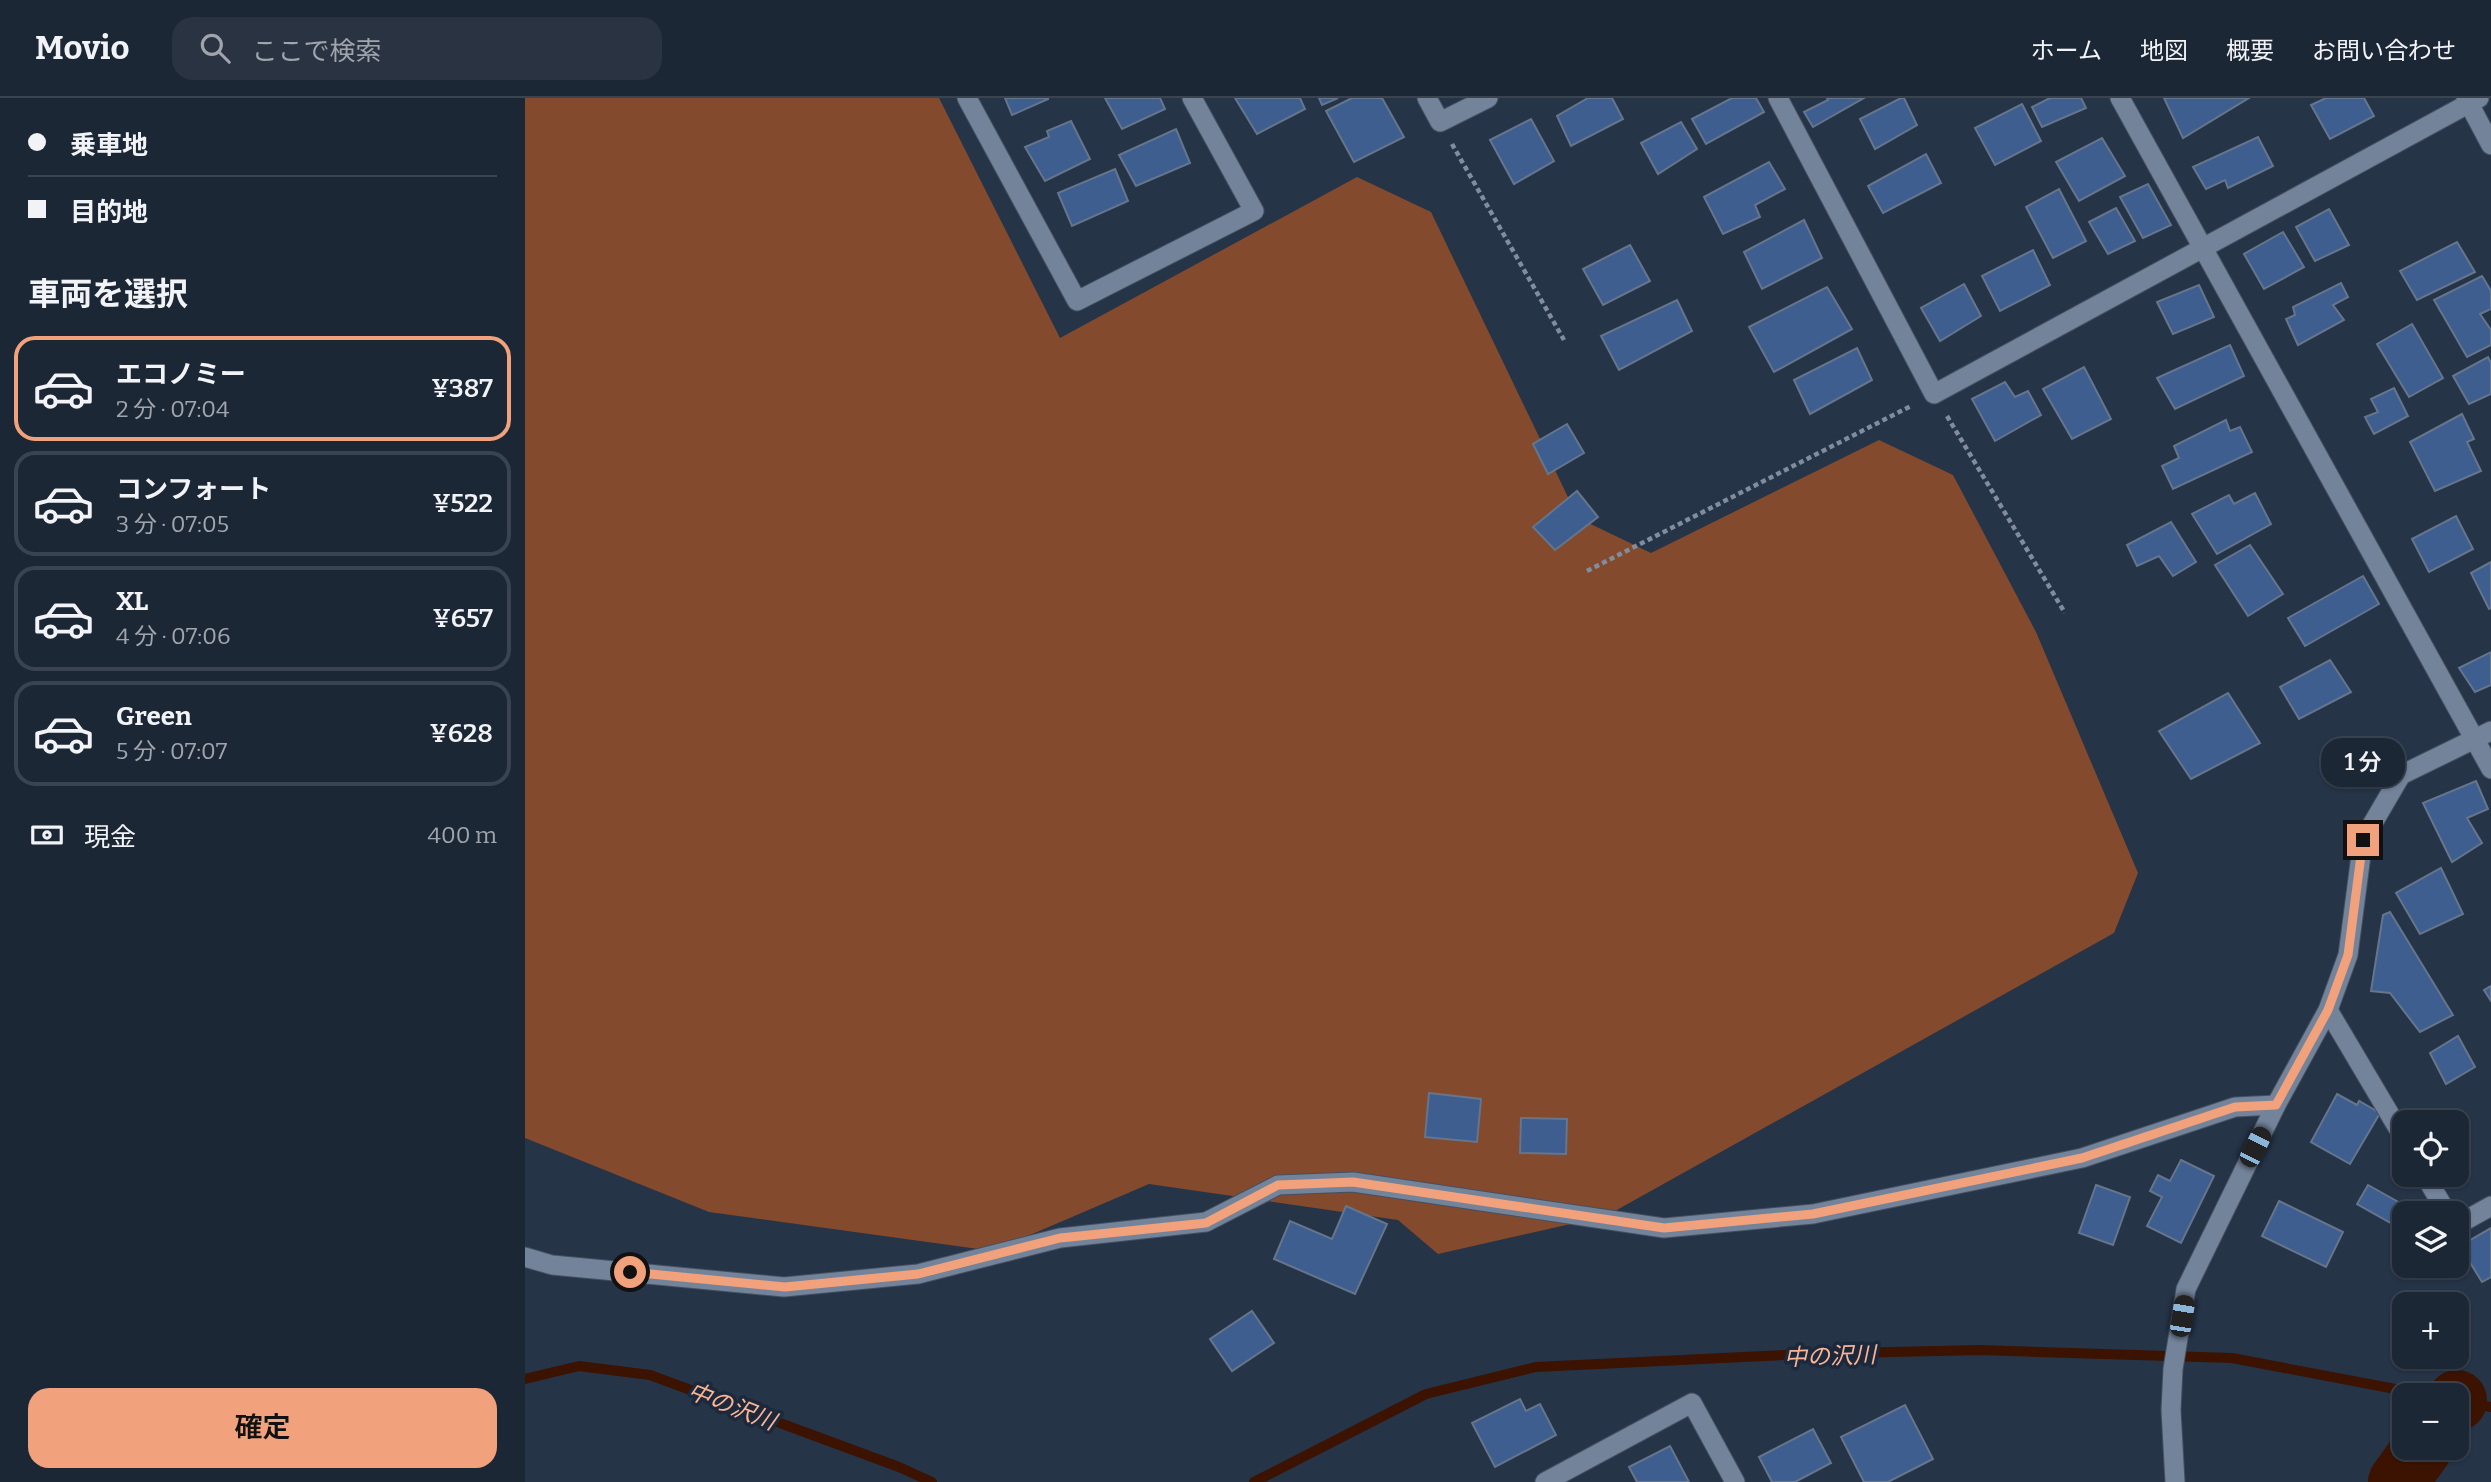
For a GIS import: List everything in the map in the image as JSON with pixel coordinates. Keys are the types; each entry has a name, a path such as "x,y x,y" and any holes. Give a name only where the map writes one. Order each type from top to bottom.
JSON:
{"street":[{"path":"967,98 1077,301 1254,211 1192,98"},
{"path":"1427,98 1440,122 1488,98"},
{"path":"1778,98 1934,394 2471,100 2491,145"},
{"path":"2120,98 2202,248 2483,735 2491,769"},
{"path":"2175,1482 2171,1410 2173,1369 2186,1290 2276,1105 2328,1010 2348,955 2363,840 2401,775 2483,735"},
{"path":"2328,1010 2392,1118"},
{"path":"525,1258 552,1265 785,1287 918,1274 1060,1238 1206,1223 1278,1185 1353,1182 1664,1228 1813,1214 2082,1158 2235,1107 2276,1105"},
{"path":"2469,1218 2491,1206"},
{"path":"1545,1482 1692,1403 1735,1482"}],"path":[{"path":"1440,122 1564,340"},
{"path":"1587,571 1934,394 2066,613"}],"shaded area":[{"path":"525,98 939,98 1060,338 1357,177 1431,212 1578,518 1651,553 1879,440 1953,475 2036,632 2138,873 2114,933 1606,1216 1438,1254 1398,1220 1149,1184 993,1251 709,1212 525,1138"}],"building":[{"path":"1005,98 1048,98 1048,99 1012,115"},
{"path":"1105,98 1160,98 1165,109 1122,129"},
{"path":"1235,98 1300,98 1305,109 1257,134"},
{"path":"1319,98 1338,98 1322,105"},
{"path":"1352,98 1382,98 1404,137 1354,162 1326,111"},
{"path":"1588,98 1612,98 1623,119 1571,146 1557,116"},
{"path":"1732,98 1756,98 1764,112 1706,144 1692,119"},
{"path":"1827,98 1864,98 1813,127 1804,112 1828,100"},
{"path":"1904,98 1917,125 1875,149 1860,119"},
{"path":"2050,98 2081,98 2086,108 2042,127 2032,107"},
{"path":"2164,98 2249,98 2183,138"},
{"path":"2326,98 2364,98 2374,116 2330,139 2311,105"},
{"path":"2022,104 2041,141 1995,165 1975,128"},
{"path":"1531,119 1554,161 1514,184 1490,140"},
{"path":"1071,121 1090,159 1045,181 1025,147 1049,137 1047,131"},
{"path":"1681,122 1697,149 1658,174 1641,143"},
{"path":"1176,129 1190,163 1136,186 1119,155"},
{"path":"2258,137 2273,166 2228,188 2225,180 2206,189 2193,167"},
{"path":"2102,138 2125,176 2079,201 2056,162"},
{"path":"1926,154 1941,183 1883,213 1868,186"},
{"path":"1769,162 1785,189 1755,205 1760,217 1723,234 1704,197"},
{"path":"1115,169 1128,201 1072,226 1058,193"},
{"path":"2148,184 2171,225 2143,238 2120,197"},
{"path":"2059,189 2086,241 2053,258 2026,207"},
{"path":"2116,208 2135,241 2108,254 2089,222"},
{"path":"2329,209 2349,245 2315,261 2296,227"},
{"path":"1804,220 1822,258 1762,289 1744,252"},
{"path":"2283,232 2304,267 2264,289 2244,254"},
{"path":"2457,242 2475,272 2417,300 2400,271"},
{"path":"1630,245 1650,281 1603,305 1583,269"},
{"path":"2033,250 2050,285 2000,311 1982,276"},
{"path":"2482,276 2491,291 2491,309 2480,314 2491,330 2491,345 2467,357 2434,300"},
{"path":"2341,283 2348,297 2333,305 2344,320 2298,345 2286,319 2295,315 2293,307"},
{"path":"1964,284 1981,316 1940,341 1921,308"},
{"path":"2199,285 2214,317 2173,334 2157,302"},
{"path":"1827,287 1852,329 1774,372 1749,327"},
{"path":"1677,300 1692,331 1619,370 1601,336"},
{"path":"2412,324 2443,378 2409,397 2377,344"},
{"path":"2230,345 2244,376 2175,409 2157,378"},
{"path":"1857,348 1872,380 1810,414 1794,380"},
{"path":"2488,357 2491,363 2491,394 2469,404 2453,376"},
{"path":"2084,367 2111,419 2072,439 2043,389"},
{"path":"2005,382 2015,397 2028,391 2041,415 1995,441 1972,399"},
{"path":"2394,388 2408,416 2374,434 2365,417 2378,412 2371,399"},
{"path":"2462,414 2474,439 2467,442 2481,471 2435,491 2410,442"},
{"path":"2226,420 2230,431 2240,427 2252,452 2173,489 2162,466 2179,458 2174,446"},
{"path":"1567,424 1584,453 1548,474 1533,444"},
{"path":"1577,491 1598,517 1555,550 1533,527"},
{"path":"2255,493 2271,524 2217,554 2192,514 2229,495 2234,504"},
{"path":"2456,516 2473,549 2429,572 2412,539"},
{"path":"2171,522 2196,562 2173,576 2159,556 2137,566 2127,545"},
{"path":"2250,545 2283,594 2248,616 2215,565"},
{"path":"2491,562 2491,608 2489,609 2471,573"},
{"path":"2363,576 2379,604 2305,646 2288,618"},
{"path":"2491,652 2491,685 2475,692 2459,668"},
{"path":"2330,660 2351,692 2299,719 2280,687"},
{"path":"2228,693 2260,743 2191,779 2159,731"},
{"path":"2476,781 2488,809 2467,818 2482,843 2452,862 2423,803"},
{"path":"2441,868 2463,914 2420,934 2396,893"},
{"path":"2390,912 2453,1015 2420,1032 2390,993 2371,991 2383,915"},
{"path":"2491,986 2491,1001 2484,990"},
{"path":"2458,1036 2475,1067 2446,1084 2430,1053"},
{"path":"1429,1093 1481,1099 1477,1142 1425,1137"},
{"path":"2337,1094 2357,1105 2359,1101 2380,1113 2350,1164 2311,1142"},
{"path":"1521,1118 1567,1119 1566,1154 1520,1153"},
{"path":"2181,1160 2214,1176 2181,1243 2147,1226 2162,1197 2150,1191 2158,1175 2170,1181"},
{"path":"2096,1185 2130,1197 2113,1245 2079,1233"},
{"path":"2368,1185 2397,1201 2392,1201 2392,1224 2357,1204"},
{"path":"2279,1201 2343,1232 2326,1267 2262,1236"},
{"path":"1346,1206 1387,1224 1355,1294 1274,1259 1290,1221 1332,1239"},
{"path":"2491,1228 2491,1277 2482,1282 2469,1261 2469,1241"},
{"path":"1252,1311 1274,1343 1232,1371 1210,1339"},
{"path":"1520,1399 1526,1411 1540,1404 1556,1435 1495,1467 1472,1423"},
{"path":"1905,1405 1933,1459 1888,1482 1864,1482 1841,1437"},
{"path":"1813,1429 1831,1463 1795,1482 1772,1482 1759,1457"},
{"path":"1670,1446 1689,1482 1637,1482 1629,1467"}],"waterway":[{"name":"中の沢川","path":"1254,1482 1426,1394 1536,1367 1804,1354 1980,1350 2232,1358 2392,1388"},
{"name":"中の沢川","path":"525,1379 579,1366 650,1375 899,1467 932,1482"},
{"name":"中の沢川","path":"2469,1402 2491,1407"},
{"path":"2398,1482 2414,1460"}],"route":[{"path":"630,1272 785,1287 918,1274 1060,1238 1206,1223 1278,1185 1353,1182 1664,1228 1813,1214 2082,1158 2235,1107 2276,1105 2328,1010 2348,955 2363,840"}]}
